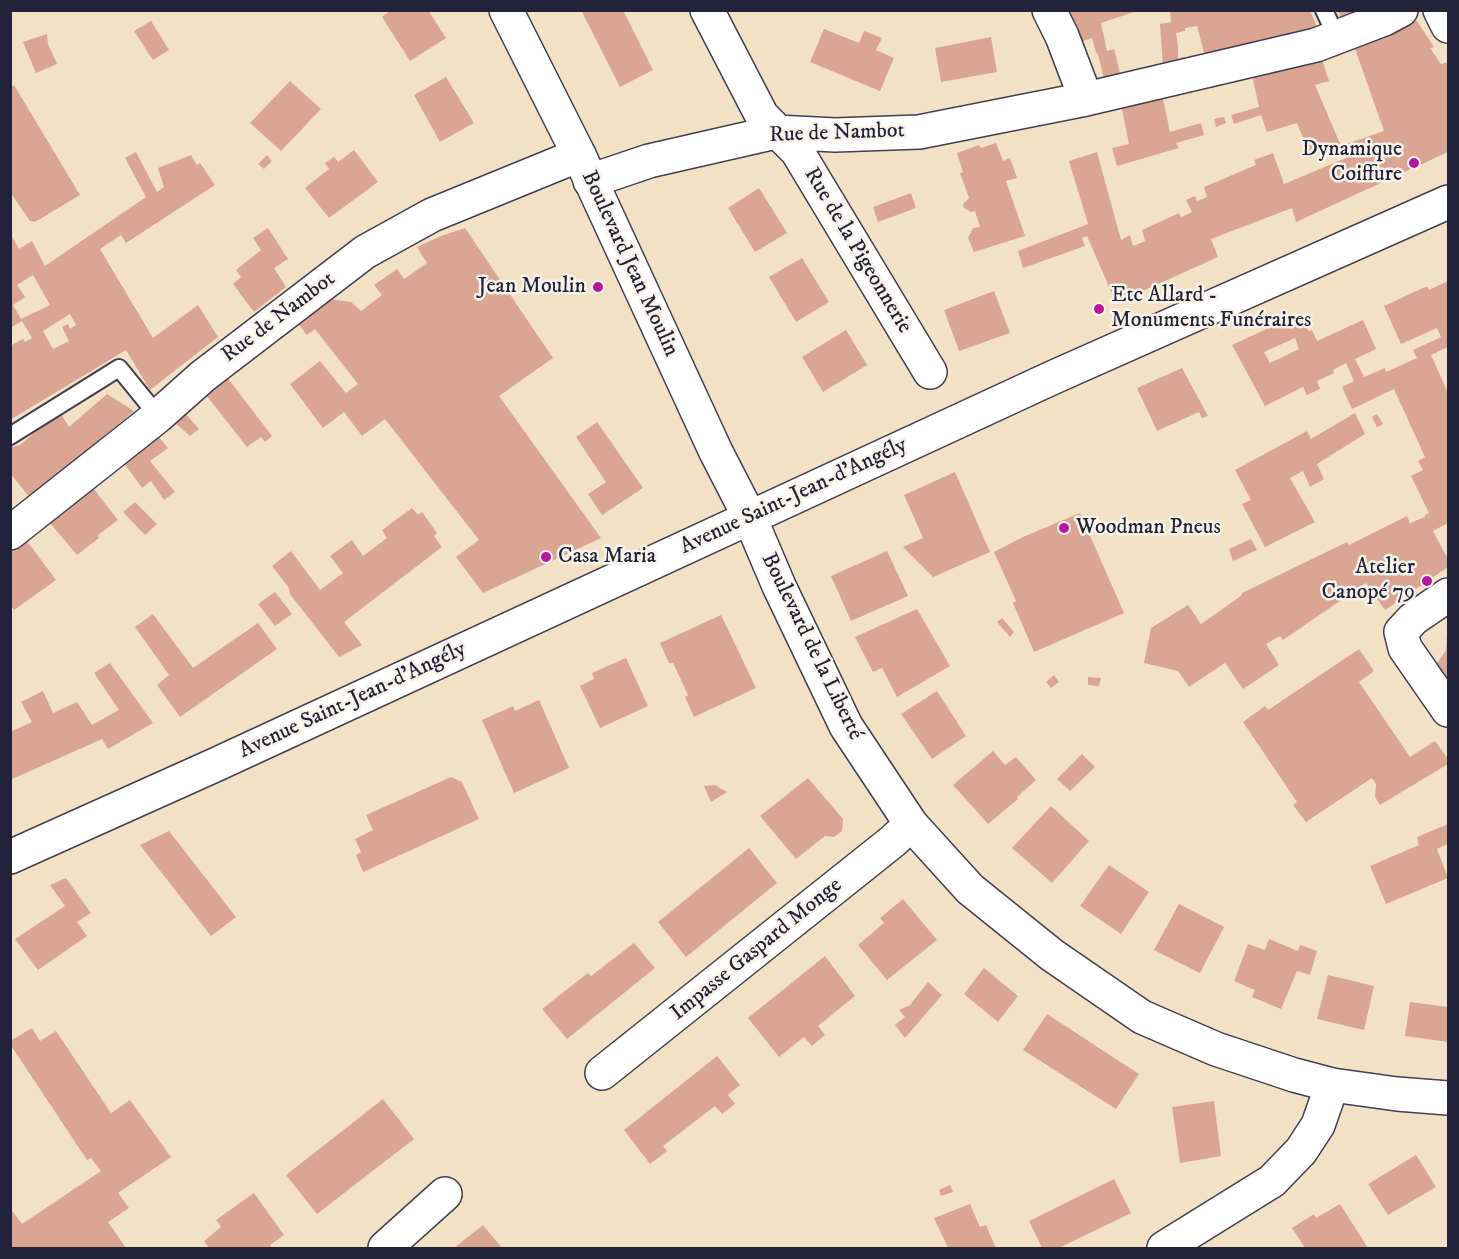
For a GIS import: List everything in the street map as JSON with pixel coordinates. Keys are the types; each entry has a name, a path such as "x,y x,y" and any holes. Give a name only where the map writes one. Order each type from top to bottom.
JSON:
{"street":[{"name":"Boulevard Jean Moulin","path":"506,10 584,168 716,452 750,518"},
{"name":"Rue de la Pigeonnerie","path":"707,10 762,116 797,151 930,372"},
{"path":"1049,10 1062,36 1086,99"},
{"name":"Rue de Nambot","path":"10,532 158,416 203,376 365,252 432,215 584,168 649,161 776,132 835,135 919,132 1086,99 1316,45 1330,24 1401,10"},
{"path":"1440,10 1449,26"},
{"name":"Avenue Saint-Jean-d'Angély","path":"10,857 1064,372 1449,202"},
{"name":"Boulevard de la Liberté","path":"750,518 779,586 846,726 911,824 970,889 1052,956 1142,1017 1216,1049 1294,1075 1332,1085 1449,1098"},
{"path":"1444,704 1405,648 1401,632 1413,619 1449,595"},
{"name":"Impasse Gaspard Monge","path":"602,1073 857,870 911,824"},
{"path":"1164,1248 1272,1181 1301,1150 1318,1125 1332,1085"},
{"path":"385,1248 445,1194"}],"lane":[{"path":"10,436 119,368 158,416"}],"building":[{"path":"391,10 428,10 446,38 410,61 382,17"},
{"path":"581,10 623,10 653,70 620,87"},
{"path":"1061,10 1140,10 1101,23 1107,51 1114,49 1121,77 1104,79 1092,38 1074,44"},
{"path":"1170,10 1182,10 1182,12 1187,10 1310,10 1319,32 1206,60 1197,26 1185,28 1185,31 1176,33 1178,59 1184,57 1186,64 1163,68 1160,24 1171,22"},
{"path":"1337,10 1368,10 1344,22"},
{"path":"151,21 169,50 153,60 134,31"},
{"path":"1417,21 1434,47 1430,48 1441,64 1448,62 1448,152 1296,222 1292,208 1211,239 1218,257 1116,303 1087,236 1082,238 1085,246 1023,268 1018,251 1088,224 1069,161 1097,152 1121,240 1130,235 1133,246 1145,241 1142,230 1179,213 1181,217 1192,212 1186,200 1195,196 1197,201 1207,197 1204,187 1256,165 1254,160 1273,153 1284,184 1346,158 1341,146 1384,131 1353,43"},
{"path":"824,29 859,43 864,31 882,38 876,50 894,58 880,91 810,62"},
{"path":"47,34 48,44 57,64 36,73 23,42"},
{"path":"991,37 997,72 941,82 935,48"},
{"path":"1320,53 1329,81 1315,85 1341,146 1310,155 1297,123 1267,132 1261,115 1234,124 1231,115 1259,107 1252,75"},
{"path":"446,77 474,123 440,142 414,95"},
{"path":"290,81 321,109 281,151 250,123"},
{"path":"14,85 80,195 35,222 30,221 10,192 10,89"},
{"path":"1162,94 1170,132 1201,123 1204,135 1176,143 1179,148 1117,166 1112,148 1129,144 1121,104"},
{"path":"1224,117 1226,123 1216,127 1214,119"},
{"path":"996,143 1003,161 1010,158 1017,178 1006,181 1025,236 974,252 968,238 973,228 980,227 975,211 971,212 964,208 963,204 969,198 960,173 963,172 957,153 979,145 981,148"},
{"path":"354,150 378,182 329,218 305,188 329,169 325,163 334,157 338,162"},
{"path":"136,152 157,192 164,187 158,168 191,155 197,165 200,163 215,185 126,243 121,235 100,249 153,338 198,305 218,337 150,390 126,350 10,420 10,346 23,339 25,342 32,338 22,321 10,328 10,233 19,249 32,241 45,266 146,197 125,158","holes":["33,275 50,305 21,319 13,305 25,297 17,285","70,314 76,325 70,329 68,324 62,327 69,341 53,349 43,331"]},
{"path":"267,155 272,161 264,169 258,164"},
{"path":"759,188 787,233 755,252 728,208"},
{"path":"911,193 916,208 878,222 873,207"},
{"path":"268,228 288,259 274,268 286,287 254,312 233,284 241,277 236,270 261,250 253,238"},
{"path":"465,228 553,358 499,396 601,538 483,593 456,557 479,540 385,419 362,436 344,412 323,428 290,384 320,361 346,393 358,384 315,329 307,335 296,321 330,299 351,302 361,311 382,295 374,285 397,269 404,279 427,263 417,247"},
{"path":"802,258 829,302 796,322 769,277"},
{"path":"1448,281 1448,347 1431,355 1448,393 1448,523 1433,531 1448,559 1448,567 1385,610 1366,583 1283,640 1280,636 1266,644 1279,665 1243,689 1225,663 1189,687 1178,671 1144,663 1151,628 1188,605 1201,624 1242,593 1347,542 1349,545 1407,516 1410,523 1429,513 1411,476 1423,470 1418,461 1425,457 1394,389 1352,409 1342,387 1354,381 1346,363 1333,370 1334,373 1317,381 1320,389 1307,395 1303,387 1265,406 1232,345 1301,313 1309,331 1312,330 1317,341 1363,320 1376,349 1355,359 1364,377 1385,368 1386,372 1417,358 1413,350 1441,337 1437,328 1401,344 1384,306 1425,287 1429,290","holes":["1295,338 1299,349 1270,363 1264,352"]},
{"path":"994,291 1010,333 959,351 944,310"},
{"path":"846,330 867,365 823,392 802,357"},
{"path":"1182,368 1208,416 1202,418 1199,412 1157,431 1137,388"},
{"path":"227,377 272,436 265,442 261,437 247,447 206,395"},
{"path":"107,394 134,411 30,498 10,473 10,447 20,445 47,422 61,414 69,427"},
{"path":"185,413 199,429 190,436 174,422"},
{"path":"1355,413 1365,434 1317,464 1324,479 1310,487 1303,471 1290,478 1315,522 1265,547 1242,504 1251,500 1235,470 1307,431 1311,439"},
{"path":"1377,414 1383,424 1377,427 1372,417"},
{"path":"597,422 643,488 602,515 588,494 606,482 576,437"},
{"path":"158,436 168,448 150,461 175,492 164,500 151,481 142,488 124,463"},
{"path":"955,472 990,552 933,577 903,547 923,538 904,495"},
{"path":"93,488 118,520 77,555 50,523"},
{"path":"135,502 157,524 145,535 123,512"},
{"path":"412,508 418,515 422,512 437,533 434,536 442,547 344,622 362,645 339,657 290,594 289,588 272,566 291,551 320,590 343,573 330,556 352,540 363,556 387,538 382,530"},
{"path":"1080,513 1124,613 1034,652 1013,603 1016,601 994,552"},
{"path":"1251,539 1257,550 1233,561 1229,549"},
{"path":"27,541 56,580 14,610 10,605 10,553"},
{"path":"887,551 908,596 851,621 831,576"},
{"path":"275,592 292,614 275,626 258,604"},
{"path":"917,609 950,666 897,697 882,668 873,672 855,637"},
{"path":"153,614 193,668 258,623 277,649 180,717 157,685 169,675 135,627"},
{"path":"721,615 756,688 694,717 685,697 688,695 673,663 669,663 660,643"},
{"path":"1002,618 1014,632 1010,637 997,622"},
{"path":"1447,633 1448,677 1435,667 1446,650"},
{"path":"1359,649 1374,671 1359,682 1410,757 1435,741 1448,759 1448,764 1380,805 1375,797 1376,784 1372,778 1306,822 1293,805 1297,802 1243,722 1265,706 1268,710"},
{"path":"626,658 648,706 600,728 580,686 594,679 592,673"},
{"path":"110,663 153,723 108,749 102,739 10,780 10,732 32,722 21,702 43,691 53,713 77,702 92,725 119,710 94,673"},
{"path":"1054,675 1059,682 1051,688 1046,682"},
{"path":"1088,677 1101,678 1099,686 1088,685"},
{"path":"937,691 966,736 932,759 901,714"},
{"path":"539,700 569,768 514,793 482,720 513,706 515,711"},
{"path":"993,751 1005,765 1016,757 1036,780 1017,797 1018,799 988,824 953,785"},
{"path":"1082,754 1095,767 1070,791 1057,779"},
{"path":"451,777 462,782 479,819 363,872 356,855 361,852 355,839 373,830 366,815"},
{"path":"808,778 843,819 842,831 834,837 825,836 796,859 760,816"},
{"path":"715,785 727,792 711,802 704,786"},
{"path":"1051,806 1089,841 1052,883 1012,848"},
{"path":"1448,824 1448,844 1437,849 1448,878 1386,904 1370,866 1419,845 1417,837"},
{"path":"169,831 236,917 211,936 140,845"},
{"path":"749,848 777,883 686,957 658,922"},
{"path":"1109,865 1149,892 1121,934 1080,906"},
{"path":"66,878 91,913 77,922 87,936 38,970 15,939 65,906 50,885"},
{"path":"903,899 937,940 887,980 858,945 884,923 880,918"},
{"path":"1179,904 1224,927 1200,973 1154,950"},
{"path":"1269,939 1298,951 1300,945 1317,951 1310,975 1297,971 1281,1009 1252,997 1255,990 1234,981 1248,944 1265,950"},
{"path":"634,943 655,968 567,1039 542,1009 588,973 591,976"},
{"path":"825,956 855,996 818,1026 825,1035 812,1046 804,1037 779,1057 748,1018"},
{"path":"984,968 1018,996 998,1022 964,994"},
{"path":"1328,975 1374,986 1364,1030 1317,1019"},
{"path":"928,982 942,995 905,1038 895,1025 905,1017 899,1010 910,1005"},
{"path":"1410,1002 1448,1007 1448,1042 1405,1036"},
{"path":"1047,1014 1139,1074 1116,1109 1023,1050"},
{"path":"32,1028 40,1041 56,1031 111,1113 130,1100 171,1157 118,1193 129,1208 108,1222 126,1248 10,1248 10,1208 22,1224 101,1171 91,1158 87,1160 10,1044 10,1041"},
{"path":"717,1056 740,1085 728,1095 735,1104 722,1114 715,1106 663,1146 667,1151 650,1164 624,1130"},
{"path":"383,1099 414,1139 317,1214 286,1175"},
{"path":"1214,1101 1221,1156 1180,1163 1172,1107"},
{"path":"1416,1155 1436,1187 1388,1215 1368,1184"},
{"path":"1114,1179 1131,1213 1059,1248 1042,1248 1029,1221"},
{"path":"950,1185 953,1192 941,1196 939,1190"},
{"path":"254,1193 284,1235 270,1245 272,1248 209,1248 204,1241 221,1227 216,1220"},
{"path":"970,1204 980,1227 986,1225 996,1248 948,1248 934,1218"},
{"path":"1340,1204 1368,1248 1305,1248 1292,1228 1314,1214 1316,1218"},
{"path":"483,1225 502,1248 454,1248"}],"place":[{"name":"Dynamique Coiffure","path":"1414,163"},
{"name":"Jean Moulin","path":"598,287"},
{"name":"Etc Allard - Monuments Funéraires","path":"1099,309"},
{"name":"Woodman Pneus","path":"1064,528"},
{"name":"Casa Maria","path":"546,557"},
{"name":"Atelier Canopé 79","path":"1427,581"}]}
